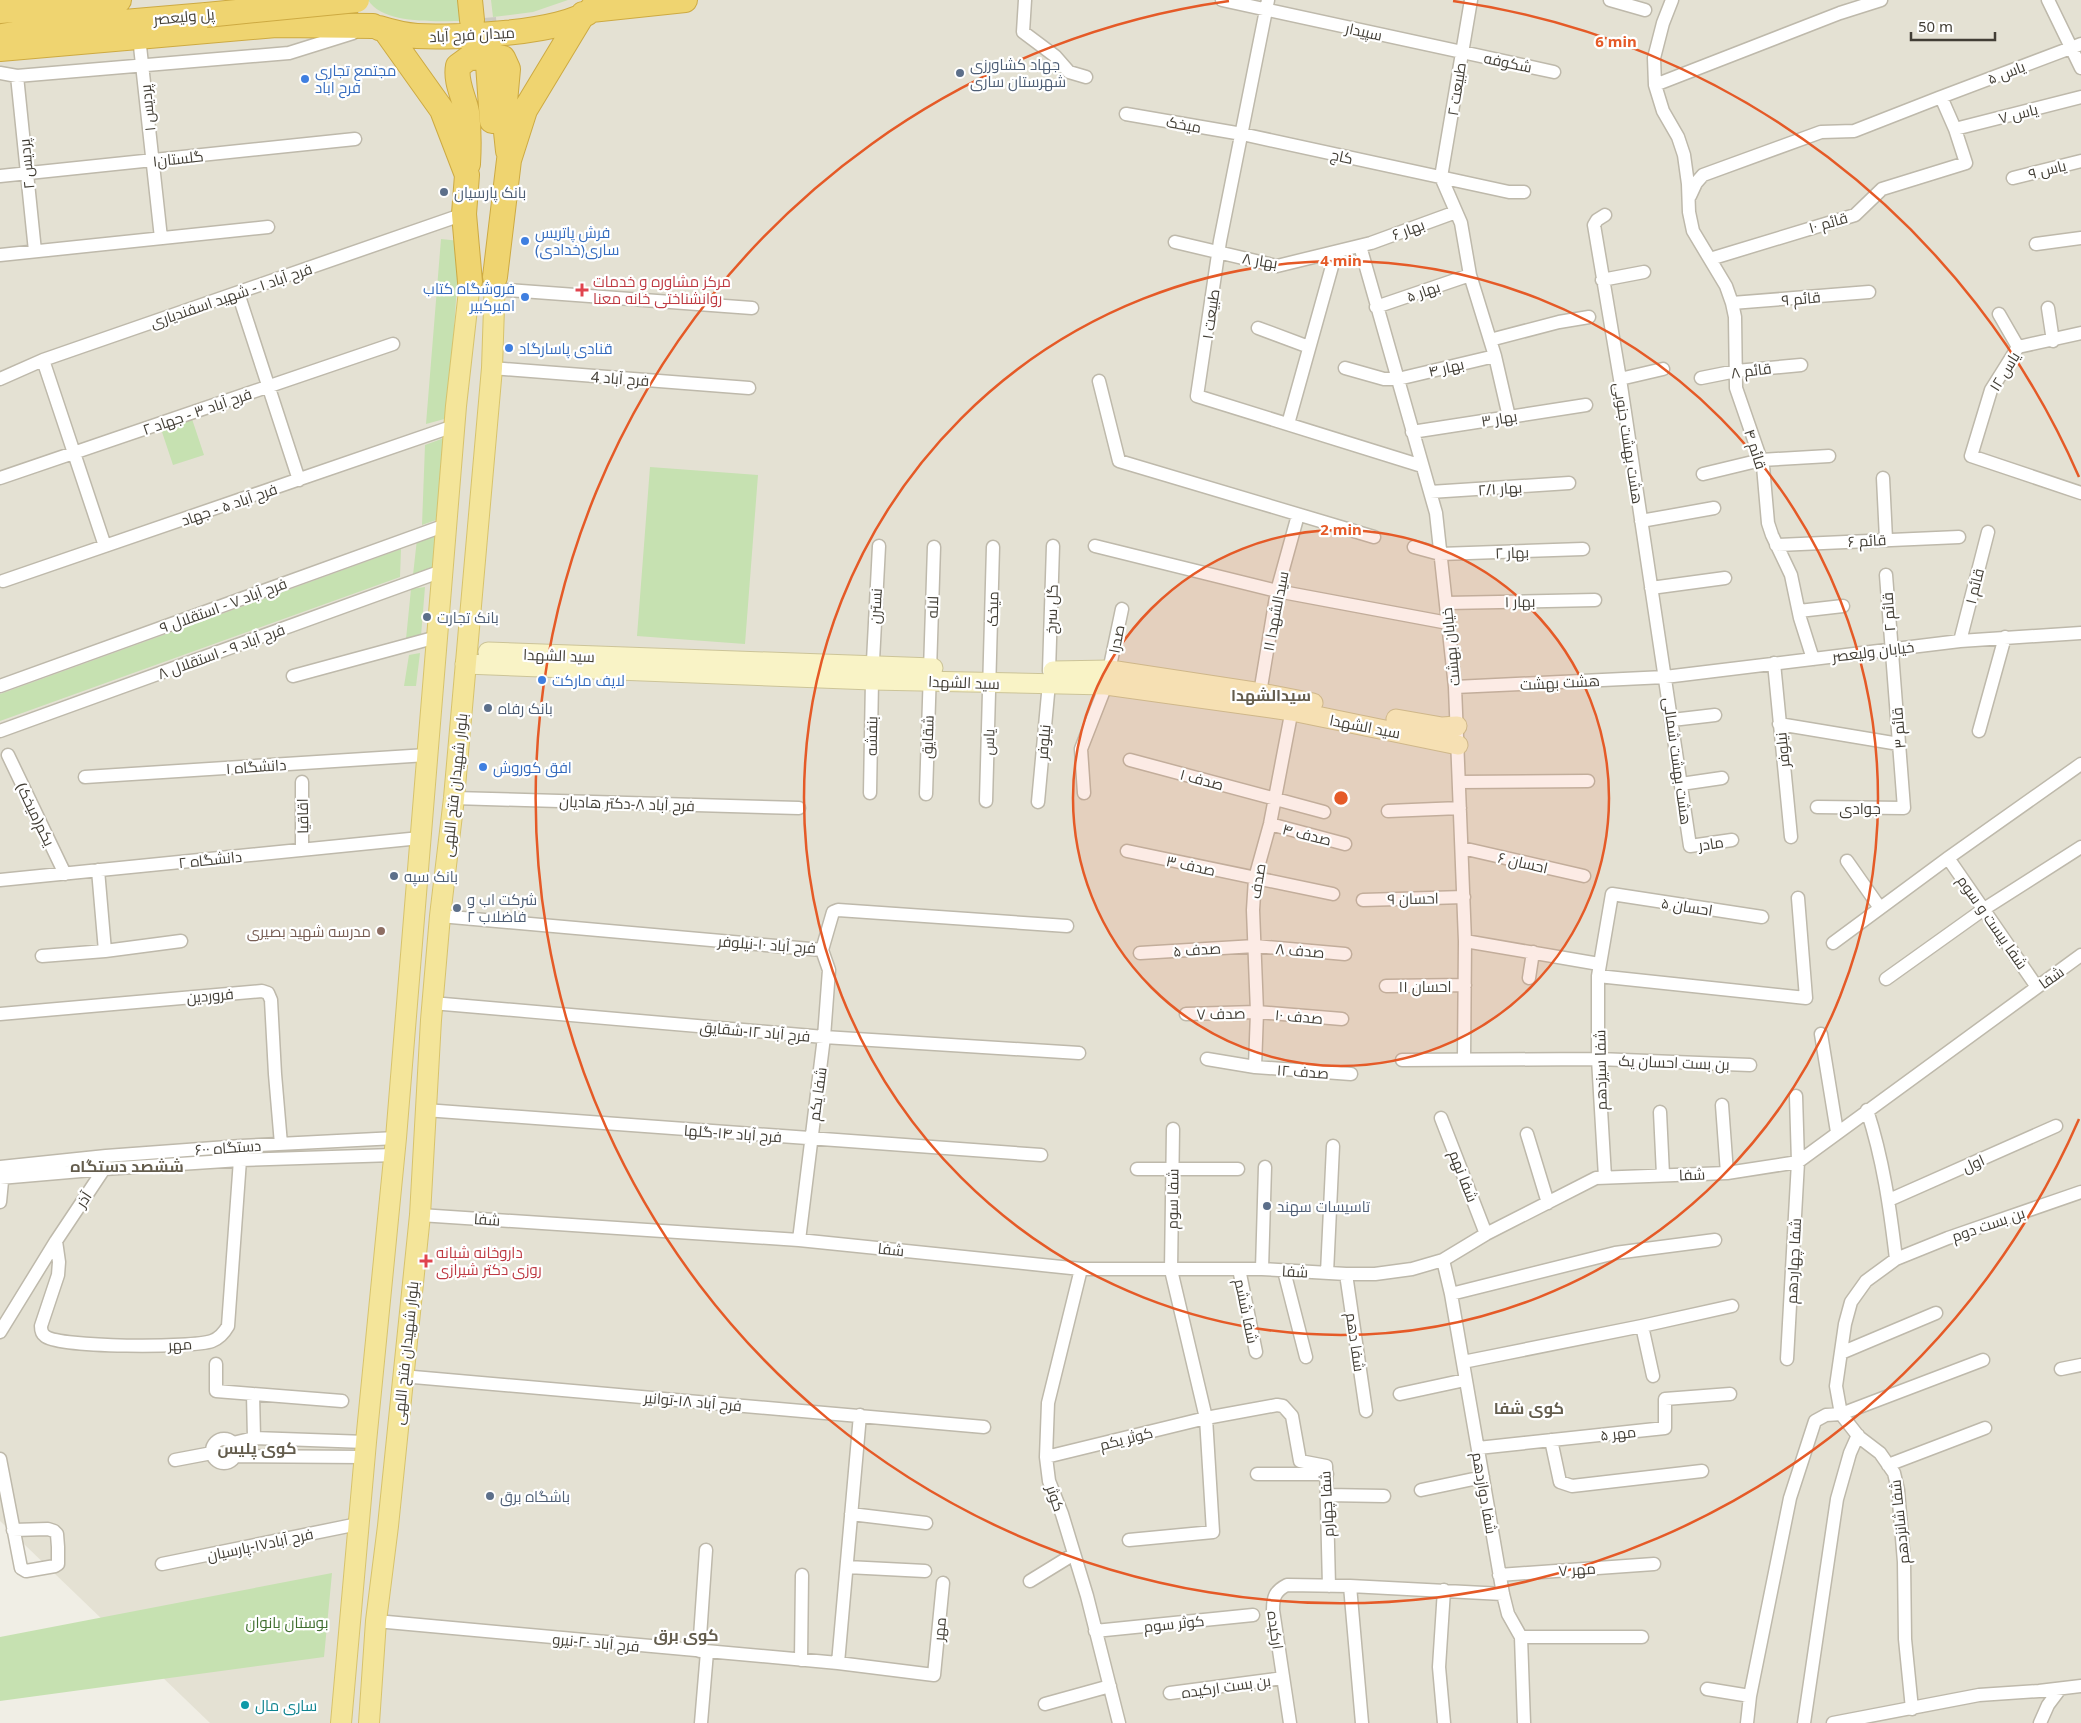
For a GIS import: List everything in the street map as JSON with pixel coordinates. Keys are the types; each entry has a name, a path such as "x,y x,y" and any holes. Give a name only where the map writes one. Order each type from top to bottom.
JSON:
{"highway":[{"path":"3,16 119,0"},
{"path":"276,25 286,21 294,14 298,0"},
{"path":"356,0 357,9 379,28"},
{"name":"پل ولیعصر","path":"48,37 206,15 356,0"},
{"name":"میدان فرح آباد","path":"48,37 140,38 276,25 379,28 396,34 417,36 508,33 571,20 590,8 685,0"},
{"name":"بلوار شهیدان فتح اللهی","path":"495,283 509,160 525,110 590,8"},
{"path":"3,16 48,37"},
{"name":"بلوار شهیدان فتح اللهی","path":"379,28 442,110 467,175 464,214 470,282"},
{"path":"0,36 48,37"},
{"path":"0,49 48,37"},
{"path":"8,69 48,37"},
{"path":"467,175 469,151 467,112 457,74 458,66 469,58 495,57 502,58 506,62 508,68 504,113 509,160"},
{"path":"470,282 480,172 481,64 493,130 495,283"}],"main road":[{"name":"بلوار شهیدان فتح اللهی","path":"340,1723 395,1146 454,426 470,282"},
{"name":"بلوار شهیدان فتح اللهی","path":"369,1723 376,1621 388,1526 420,1215 424,1110 432,1003 454,798 492,368 495,283"}],"street":[{"path":"1025,0 1023,32 1055,56 1068,72 1086,77"},
{"path":"1222,0 1267,5"},
{"name":"طبیعت ۲","path":"1441,177 1471,0"},
{"path":"1610,0 1645,10"},
{"name":"قائم ۴","path":"1672,0 1663,23 1654,58 1655,85 1663,110 1678,137 1684,155 1689,212 1693,231 1726,286 1732,303 1736,388 1761,460 1765,482 1768,522 1776,545 1791,575 1813,659"},
{"path":"1655,85 1859,3 1881,0"},
{"path":"2048,0 2076,46 2081,68"},
{"name":"سپیدار","path":"1267,5 1462,52"},
{"name":"طبیعت ۱","path":"1267,5 1219,252 1197,396 1422,466"},
{"path":"0,73 8,69 143,66 288,53 379,28"},
{"name":"پردیس ۱","path":"140,38 161,238"},
{"name":"یاس ۵","path":"1689,198 1696,183 1704,175 1821,132 1854,130 2076,46"},
{"name":"شکوفه","path":"1462,52 1554,72"},
{"name":"پردیس ۲","path":"8,69 27,173 35,251"},
{"path":"1942,97 1955,129"},
{"name":"یاس ۷","path":"1955,129 2081,97"},
{"name":"میخک","path":"1126,114 1242,134"},
{"name":"قائم ۱۰","path":"1710,259 1855,215 1882,189 1966,164 1955,129"},
{"name":"کاج","path":"1242,134 1510,192 1524,192"},
{"name":"گلستان۱","path":"0,176 355,139"},
{"name":"یاس ۹","path":"2013,178 2081,161"},
{"path":"1441,177 1461,223 1470,275 1495,356 1509,417"},
{"name":"بهار ۶","path":"1360,246 1456,212"},
{"name":"فرح آباد ۱ - شهید اسفندیاری","path":"0,378 43,360 238,294 464,214"},
{"name":"هشت بهشت جنوبی","path":"1605,215 1597,220 1594,226 1620,379 1665,676"},
{"path":"0,255 268,227"},
{"path":"2036,244 2081,238"},
{"name":"بهار ۸","path":"1175,242 1277,266 1360,246"},
{"name":"خیابان بهشت","path":"1360,246 1436,512 1455,686 1464,897 1464,1059"},
{"path":"1288,424 1336,252"},
{"path":"1602,280 1644,272"},
{"name":"بهار ۵","path":"1376,307 1470,275"},
{"path":"495,283 752,308"},
{"name":"قائم ۹","path":"1732,303 1869,292"},
{"path":"238,294 299,480"},
{"path":"2048,308 2052,340"},
{"path":"1999,314 2018,347"},
{"path":"1490,340 1559,322 1589,317"},
{"path":"1258,328 1309,347"},
{"name":"یاس ۱۲","path":"2081,333 2018,347 1991,390 1971,456 2081,493"},
{"name":"فرح آباد ۳ - جهاد ۲","path":"0,478 393,344"},
{"name":"بهار ۴","path":"1398,379 1495,356"},
{"path":"43,360 105,546"},
{"name":"قائم ۸","path":"1701,378 1736,371 1801,365"},
{"name":"فرح آباد 4","path":"492,368 749,388"},
{"path":"1345,368 1384,379 1398,379"},
{"path":"1620,379 1663,369"},
{"path":"1099,382 1119,461 1374,537"},
{"name":"بهار ۳","path":"1412,432 1586,405"},
{"name":"فرح آباد ۵ - جهاد","path":"3,581 454,426"},
{"path":"1703,474 1761,460 1829,456"},
{"path":"1883,478 1886,539"},
{"name":"بهار ۲/۱","path":"1430,492 1570,484"},
{"path":"1641,521 1714,508"},
{"name":"سیدالشهدا ۱۱","path":"1259,700 1277,591 1298,515"},
{"name":"فرح آباد ۷ - استقلال ۹","path":"0,686 446,525"},
{"name":"قائم ۱","path":"1960,641 1988,532"},
{"name":"قائم ۶","path":"1776,545 1886,539 1959,538"},
{"name":"نسترن","path":"872,673 879,546"},
{"name":"گل سرخ","path":"1049,677 1053,546"},
{"path":"1095,546 1277,591 1448,623"},
{"name":"لاله","path":"929,674 934,547"},
{"name":"میخک","path":"990,677 993,547"},
{"name":"بهار ۲","path":"1414,547 1440,554 1583,549"},
{"name":"فرح آباد ۹ - استقلال ۸","path":"0,731 442,571"},
{"name":"قائم ۲","path":"1886,575 1891,649"},
{"path":"1651,588 1725,578"},
{"name":"بهار ۱","path":"1446,603 1595,600"},
{"path":"1799,611 1843,606"},
{"name":"صدرا","path":"1084,793 1081,748 1108,678 1122,609"},
{"name":"خیابان ولیعصر","path":"1665,676 1960,641 2081,634"},
{"path":"293,676 437,637"},
{"path":"1979,731 2005,637"},
{"name":"قائم ۳","path":"1891,649 1904,808"},
{"name":"سید الشهدا","path":"466,658 990,677 1108,678 1442,727 1457,736"},
{"name":"نیلوفر","path":"1774,663 1791,837"},
{"name":"بنفشه","path":"870,793 872,673"},
{"name":"شقایق","path":"926,794 929,674"},
{"name":"هشت بهشت","path":"1455,686 1665,676"},
{"name":"هشت بهشت شمالی","path":"1665,676 1690,846"},
{"name":"یاس","path":"986,801 990,677"},
{"name":"نیلوفر","path":"1038,802 1049,677"},
{"name":"صدف","path":"1254,1068 1256,1012 1253,910 1255,878 1270,824 1293,705"},
{"path":"1672,720 1715,714"},
{"path":"1779,724 1899,744"},
{"name":"یکم(میخک)","path":"8,755 65,874"},
{"name":"دانشگاه ۱","path":"85,777 427,755"},
{"name":"صدف ۱","path":"1130,760 1324,812"},
{"path":"1832,943 2081,764"},
{"path":"1681,784 1722,778"},
{"path":"1459,782 1588,781"},
{"name":"اقاقيا","path":"302,782 302,850"},
{"name":"فرح آباد ۸-دکتر هادیان","path":"454,798 799,808"},
{"name":"جوادی","path":"1816,807 1904,808"},
{"path":"1388,811 1460,808"},
{"name":"صدف ۴","path":"1270,824 1345,844"},
{"name":"دانشگاه ۲","path":"0,880 420,838"},
{"name":"مادر","path":"1690,846 1732,840"},
{"path":"1886,979 1984,909 2081,847"},
{"name":"احسان ۶","path":"1462,848 1584,876"},
{"name":"صدف ۳","path":"1127,851 1333,894"},
{"name":"شفا بیست و سوم","path":"1948,858 2037,987"},
{"path":"1847,861 1880,908"},
{"path":"98,870 104,951"},
{"name":"احسان ۵","path":"1612,894 1762,917"},
{"name":"شفا سیزدهم","path":"1605,1177 1598,1059 1598,970 1612,894"},
{"name":"احسان ۹","path":"1363,900 1464,897"},
{"path":"1465,941 1533,952 1598,970 1806,998 1798,898"},
{"name":"فرح آباد ۱۰-نیلوفر","path":"440,916 822,950 833,912 838,910 1067,926"},
{"path":"42,956 104,951 181,941"},
{"name":"صدف ۵","path":"1140,953 1255,946"},
{"name":"صدف ۸","path":"1255,946 1345,954"},
{"name":"شفا یکم","path":"799,1240 824,1037 829,970 822,950"},
{"path":"1529,978 1533,952"},
{"name":"شفا","path":"420,1215 799,1240 1081,1269 1262,1269 1375,1274 1412,1269 1443,1260 1486,1234 1596,1178 1727,1173 1798,1162 2081,955"},
{"name":"احسان ۱۱","path":"1386,986 1465,985"},
{"name":"فروردین","path":"0,1014 262,991 268,993 271,1000 281,1144"},
{"name":"فرح آباد ۱۲-شقایق","path":"432,1003 824,1037 1079,1053"},
{"name":"صدف ۷","path":"1186,1014 1256,1012"},
{"name":"صدف ۱۰","path":"1256,1012 1342,1019"},
{"path":"1822,1034 1837,1132"},
{"name":"صدف ۱۲","path":"1207,1059 1254,1068 1351,1074"},
{"name":"بن بست احسان یک","path":"1402,1060 1598,1059 1750,1065"},
{"name":"شفا چهاردهم","path":"1788,1359 1798,1162 1796,1096"},
{"path":"1722,1105 1727,1173"},
{"name":"فرح آباد ۱۴-گلها","path":"424,1110 1041,1155"},
{"path":"1867,1110 1875,1135 1889,1200 1896,1259"},
{"path":"1660,1112 1662,1175"},
{"name":"شفا نهم","path":"1441,1118 1486,1234"},
{"name":"اول","path":"1889,1200 2056,1126"},
{"name":"شفا سوم","path":"1171,1270 1173,1129"},
{"path":"1527,1134 1548,1203"},
{"name":"۶۰۰ دستگاه","path":"1,1173 105,1163 241,1146 281,1144 395,1146"},
{"name":"مهر","path":"56,1241 59,1267 41,1326 42,1332 46,1337 66,1343 134,1345 210,1342 224,1333 228,1326 241,1146"},
{"name":"۶۰۰ دستگاه","path":"105,1163 240,1160 395,1146"},
{"path":"1327,1273 1333,1146"},
{"name":"آذر","path":"56,1241 105,1163"},
{"path":"1262,1269 1265,1167"},
{"path":"1137,1169 1238,1169"},
{"path":"0,1202 1,1173"},
{"name":"بن بست دوم","path":"1896,1259 1948,1238 2081,1192"},
{"path":"1451,1294 1615,1253 1715,1240"},
{"path":"0,1332 56,1241"},
{"name":"شفا شانزدهم","path":"1896,1259 1866,1281 1851,1302 1845,1324 1836,1386 1841,1414 1858,1435 1880,1453 1894,1473 1898,1490 1904,1562 1905,1639 1912,1709"},
{"name":"شفا دوازدهم","path":"1443,1260 1451,1294 1503,1594 1508,1614 1521,1637 1524,1723"},
{"name":"کوثر","path":"1081,1269 1058,1355 1048,1403 1046,1457 1049,1481 1074,1554 1119,1723"},
{"name":"شفا ششم","path":"1239,1269 1256,1352"},
{"path":"1129,1540 1213,1532 1206,1418 1171,1270"},
{"path":"1284,1271 1306,1358"},
{"name":"شفا دهم","path":"1346,1274 1366,1411"},
{"path":"1463,1362 1732,1306"},
{"path":"1841,1353 1936,1313"},
{"path":"1642,1326 1653,1376"},
{"path":"1747,1723 1750,1696 1790,1498 1814,1421 1820,1417 1841,1414 1983,1360"},
{"path":"216,1364 216,1391 342,1401"},
{"path":"2061,1368 2081,1365"},
{"name":"فرح آباد ۱۸-توانیر","path":"402,1376 984,1427"},
{"path":"1400,1394 1465,1380"},
{"path":"253,1394 254,1438"},
{"name":"مهر ۵","path":"1478,1448 1665,1428 1665,1399 1730,1394"},
{"name":"شفا چهارم","path":"1206,1418 1277,1405 1288,1409 1292,1416 1300,1461 1324,1464 1326,1466 1329,1586"},
{"path":"838,1663 860,1415"},
{"name":"کوثر یکم","path":"1046,1457 1206,1418"},
{"path":"1888,1465 1985,1428"},
{"path":"1804,1723 1837,1498 1850,1453 1858,1435"},
{"path":"224,1438 234,1450 233,1460 226,1463 220,1461 212,1453 215,1443 224,1438"},
{"path":"234,1450 254,1438 365,1450"},
{"path":"1551,1440 1560,1482 1572,1486 1702,1471"},
{"path":"234,1450 365,1450"},
{"path":"175,1460 212,1453"},
{"path":"0,1460 14,1530"},
{"path":"1257,1474 1327,1474"},
{"path":"1421,1490 1483,1477"},
{"path":"1327,1495 1384,1496"},
{"path":"851,1514 926,1523"},
{"name":"فرح آباد۱۷-پارسیان","path":"162,1564 358,1524"},
{"path":"700,1723 706,1550"},
{"path":"1030,1581 1074,1554"},
{"name":"مهر ۷","path":"1500,1575 1654,1564"},
{"path":"846,1567 925,1571"},
{"path":"800,1660 802,1575"},
{"name":"مهر","path":"934,1675 943,1583"},
{"name":"ارکیده","path":"1290,1723 1273,1610 1273,1598 1278,1589 1287,1585 1329,1586"},
{"path":"1329,1586 1503,1594"},
{"path":"1350,1586 1362,1723"},
{"path":"1444,1590 1439,1667 1444,1723"},
{"name":"کوثر سوم","path":"1095,1632 1253,1615"},
{"name":"فرح آباد ۲۰-نیرو","path":"376,1621 838,1663 934,1675"},
{"path":"1521,1637 1642,1637"},
{"name":"بن بست ارکیده","path":"1170,1693 1283,1678"},
{"path":"1046,1704 1110,1686"},
{"path":"1833,1723 1979,1695 2081,1686"},
{"path":"2040,1723 2048,1705 2060,1689"},
{"path":"1707,1690 1750,1696"}],"shaded area":[{"path":"0,0 2081,0 2081,1723 210,1723 0,1521"}],"green space":[{"path":"368,0 462,0 465,21 426,21 398,18 375,8"},
{"path":"491,0 568,0 533,12 493,17"},
{"path":"441,239 460,241 448,418 426,424"},
{"path":"191,416 204,455 173,465 160,426"},
{"path":"444,438 439,519 422,525 425,445"},
{"path":"650,467 758,475 745,644 637,636"},
{"path":"435,537 432,570 413,575 417,539"},
{"path":"401,549 400,577 0,721 0,694"},
{"path":"425,587 421,636 406,639 411,589"},
{"path":"420,653 416,686 404,686 409,655"},
{"name":"بوستان بانوان","path":"332,1573 324,1657 0,1701 0,1637"}],"tunnel":[{"path":"484,18 487,54"}],"place":[{"name":"جهاد کشاورزی شهرستان ساری","path":"960,73"},
{"name":"مجتمع تجاری فرح اباد","path":"305,79"},
{"name":"بانک پارسیان","path":"444,192"},
{"name":"فرش پاتریس (خدادی)ساری","path":"525,241"},
{"name":"مرکز مشاوره و خدمات روانشناختی خانه معنا","path":"582,290"},
{"name":"فروشگاه کتاب امیرکبیر","path":"525,297"},
{"name":"قنادی پاسارگاد","path":"509,348"},
{"name":"بانک تجارت","path":"427,617"},
{"name":"لایف مارکت","path":"542,680"},
{"name":"بانک رفاه","path":"488,708"},
{"name":"افق کوروش","path":"483,767"},
{"name":"بانک سپه","path":"394,876"},
{"name":"شرکت اب و فاضلاب ۲","path":"457,908"},
{"name":"مدرسه شهید بصیری","path":"381,931"},
{"name":"تاسیسات سهند","path":"1267,1206"},
{"name":"داروخانه شبانه روزی دکتر شیرازی","path":"426,1261"},
{"name":"باشگاه برق","path":"490,1496"},
{"name":"ساری مال","path":"245,1705"}],"district":[{"name":"سیدالشهدا","path":"1271,695"},
{"name":"ششصد دستگاه","path":"127,1166"},
{"name":"کوی شفا","path":"1529,1408"},
{"name":"کوی پلیس","path":"257,1448"},
{"name":"کوی برق","path":"686,1635"}]}
